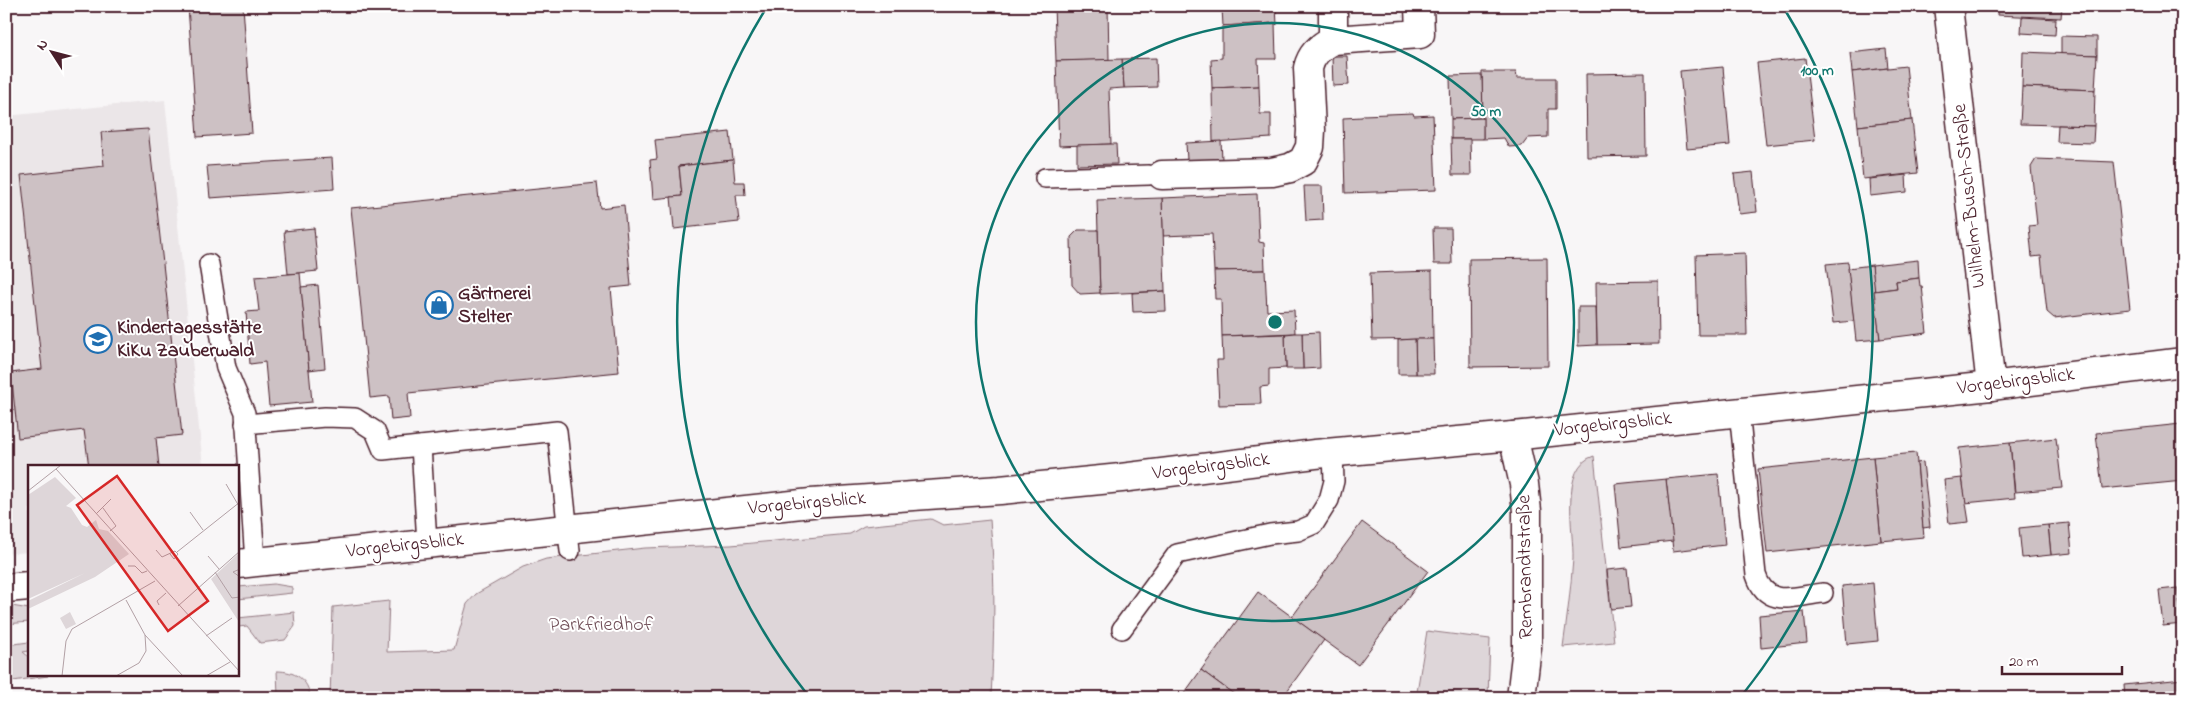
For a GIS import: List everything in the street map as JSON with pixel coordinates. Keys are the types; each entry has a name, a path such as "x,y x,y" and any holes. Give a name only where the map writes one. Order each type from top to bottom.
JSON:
{"street":[{"path":"1332,6 1333,40"},
{"path":"1156,175 1272,172 1290,168 1303,161 1310,147 1308,68 1310,59 1324,44 1333,40 1420,34 1419,6"},
{"name":"Wilhelm-Busch-Straße","path":"1948,6 1991,386"},
{"name":"Vorgebirgsblick","path":"246,563 427,544 569,540 810,503 1000,490 1122,478 1333,453 1991,386 2183,362"},
{"name":"Rembrandtstraße","path":"1513,436 1524,484 1527,511 1528,638 1521,698"},
{"path":"6,588 28,586"}],"lane":[{"path":"1045,178 1156,175"},
{"path":"209,264 226,368 245,413 246,563"},
{"path":"1739,411 1756,575 1759,584 1769,596 1777,598 1823,593"},
{"path":"245,424 326,417 355,418 375,431 383,450 557,431 569,540"},
{"path":"421,446 427,544"},
{"path":"1122,629 1178,554 1270,534 1298,531 1314,524 1329,500 1334,480 1333,453"}],"shaded area":[{"name":"Kindertagesstätte KiKu Zauberwald","path":"165,100 203,465 28,465 28,552 6,554 6,116"}],"green space":[{"path":"1594,456 1614,642 1563,647 1573,559 1572,486 1576,473 1583,462"},
{"name":"Parkfriedhof","path":"931,519 943,525 990,520 994,609 991,698 330,698 333,607 389,601 387,652 454,650 467,604 476,594 523,567 546,559 645,548 731,545 850,534 864,526"},
{"path":"274,584 292,587 292,593 239,599 239,587"},
{"path":"6,605 28,609 28,622 6,624"},
{"path":"294,612 295,626 285,640 260,643 247,626 239,627 239,618"},
{"path":"1427,631 1490,639 1488,698 1416,698"},
{"path":"28,642 28,651 23,652 28,656 28,676 48,676 6,682 6,645"},
{"path":"277,671 295,675 304,681 310,698 270,698 278,696"},
{"path":"1830,691 1830,698 1762,698"}],"building":[{"path":"188,6 243,6 252,133 197,137"},
{"path":"1054,6 1108,6 1109,60 1056,61"},
{"path":"1276,6 1277,25 1275,23 1223,26 1222,8"},
{"path":"1998,6 2062,6 2061,18 1997,15"},
{"path":"2022,17 2056,19 2055,35 2021,33"},
{"path":"1275,23 1276,59 1258,59 1259,86 1212,88 1211,59 1222,58 1222,26"},
{"path":"2061,36 2097,37 2097,55 2061,54"},
{"path":"1886,49 1888,68 1852,72 1850,53"},
{"path":"2023,52 2097,55 2095,90 2022,87"},
{"path":"1332,56 1347,56 1349,85 1333,86"},
{"path":"1156,58 1157,87 1124,88 1122,59"},
{"path":"1805,58 1815,140 1766,145 1757,63"},
{"path":"1122,59 1124,88 1109,89 1111,144 1059,146 1056,61"},
{"path":"1906,66 1912,120 1858,126 1852,72"},
{"path":"1723,67 1730,145 1687,149 1680,71"},
{"path":"1482,72 1516,72 1517,78 1556,78 1556,109 1548,109 1548,137 1528,138 1522,146 1509,147 1504,138 1483,139"},
{"path":"1645,73 1646,156 1587,157 1586,74"},
{"path":"1482,75 1483,118 1451,119 1450,76"},
{"path":"1259,86 1260,114 1271,114 1271,138 1213,142 1212,88"},
{"path":"2022,87 2095,90 2094,126 2020,124"},
{"path":"1413,113 1414,116 1433,115 1436,190 1345,193 1343,118 1362,117 1363,115"},
{"path":"1483,118 1483,139 1451,139 1451,119"},
{"path":"1912,120 1918,173 1863,179 1858,126"},
{"path":"2058,125 2094,126 2093,143 2057,142"},
{"name":"Kindertagesstätte KiKu Zauberwald","path":"148,129 182,435 156,438 159,465 89,465 84,430 18,438 11,373 42,369 21,175 104,166 101,132"},
{"path":"730,132 733,160 679,166 682,196 653,199 650,160 657,159 655,140"},
{"path":"1451,139 1470,139 1471,175 1452,175"},
{"path":"1221,141 1222,159 1187,160 1186,143"},
{"path":"1116,144 1117,164 1077,165 1077,145"},
{"path":"332,158 334,189 210,198 207,166"},
{"path":"2036,159 2114,162 2130,309 2054,318 2047,312 2041,256 2032,257 2029,226 2037,225 2031,167"},
{"path":"733,160 735,182 744,182 745,195 736,195 739,222 674,229 671,197 682,196 679,166"},
{"path":"1753,172 1757,212 1739,214 1734,174"},
{"path":"1906,175 1907,192 1870,196 1869,179"},
{"path":"597,183 600,208 624,205 631,286 611,288 619,372 408,393 410,418 391,420 389,396 370,398 351,208"},
{"path":"1304,186 1322,186 1323,220 1306,221"},
{"path":"1257,194 1259,242 1264,243 1265,270 1214,271 1212,234 1163,236 1162,198"},
{"path":"1162,198 1165,291 1100,294 1097,200"},
{"path":"314,228 318,271 288,274 284,231"},
{"path":"1433,228 1451,228 1452,264 1434,264"},
{"path":"1078,230 1098,230 1100,293 1080,294 1072,285 1071,237"},
{"path":"1745,253 1747,335 1698,335 1696,255"},
{"path":"1547,258 1548,366 1470,367 1469,259"},
{"path":"1918,260 1919,278 1896,281 1897,288 1874,291 1872,265"},
{"path":"1848,262 1854,321 1833,323 1826,264"},
{"path":"1872,265 1880,339 1856,341 1848,268"},
{"path":"1265,270 1267,311 1294,310 1295,333 1222,336 1221,299 1215,299 1214,271"},
{"path":"1432,271 1433,339 1372,340 1370,273"},
{"path":"300,273 312,402 269,406 265,362 250,364 246,312 259,311 255,277"},
{"path":"1919,278 1920,286 1922,286 1927,333 1880,339 1874,291 1897,288 1896,281"},
{"path":"1658,281 1659,344 1597,345 1596,282"},
{"path":"318,285 325,368 309,370 301,287"},
{"path":"1165,291 1166,311 1133,312 1132,293"},
{"path":"1578,307 1596,307 1597,345 1578,346"},
{"path":"1319,332 1320,368 1303,369 1302,333"},
{"path":"1302,333 1303,369 1286,369 1285,334"},
{"path":"1285,334 1286,368 1269,369 1269,386 1260,387 1261,404 1219,405 1217,360 1223,360 1222,336"},
{"path":"1415,339 1433,339 1434,374 1416,374"},
{"path":"1415,339 1416,374 1398,374 1398,340"},
{"path":"2181,424 2183,481 2102,489 2096,433"},
{"path":"2056,438 2062,488 2015,492 2010,443"},
{"path":"2010,443 2015,498 1965,503 1959,448"},
{"path":"1916,453 1924,537 1881,541 1873,457"},
{"path":"1873,457 1881,541 1767,553 1758,469"},
{"path":"1923,462 1930,527 1923,528 1917,463"},
{"path":"1718,474 1725,545 1673,551 1666,479"},
{"path":"1962,478 1969,522 1949,524 1944,480"},
{"path":"1666,479 1673,541 1621,547 1615,484"},
{"path":"1362,522 1428,571 1358,665 1292,617"},
{"path":"2069,523 2072,553 2051,555 2048,525"},
{"path":"2048,525 2051,555 2022,558 2019,528"},
{"path":"1627,568 1631,607 1611,609 1607,570"},
{"path":"1873,583 1878,641 1847,644 1842,586"},
{"path":"2177,588 2183,588 2182,624"},
{"path":"2177,588 2182,624 2163,626 2159,590"},
{"path":"1258,592 1324,640 1282,698 1239,698 1201,670"},
{"path":"1804,611 1807,643 1761,648 1759,615"},
{"path":"1201,670 1239,698 1181,698"},
{"path":"2183,679 2183,698 2125,698 2124,685"}],"place":[{"name":"Gärtnerei Stelter","path":"439,305"},
{"name":"Kindertagesstätte KiKu Zauberwald","path":"98,339"}]}
